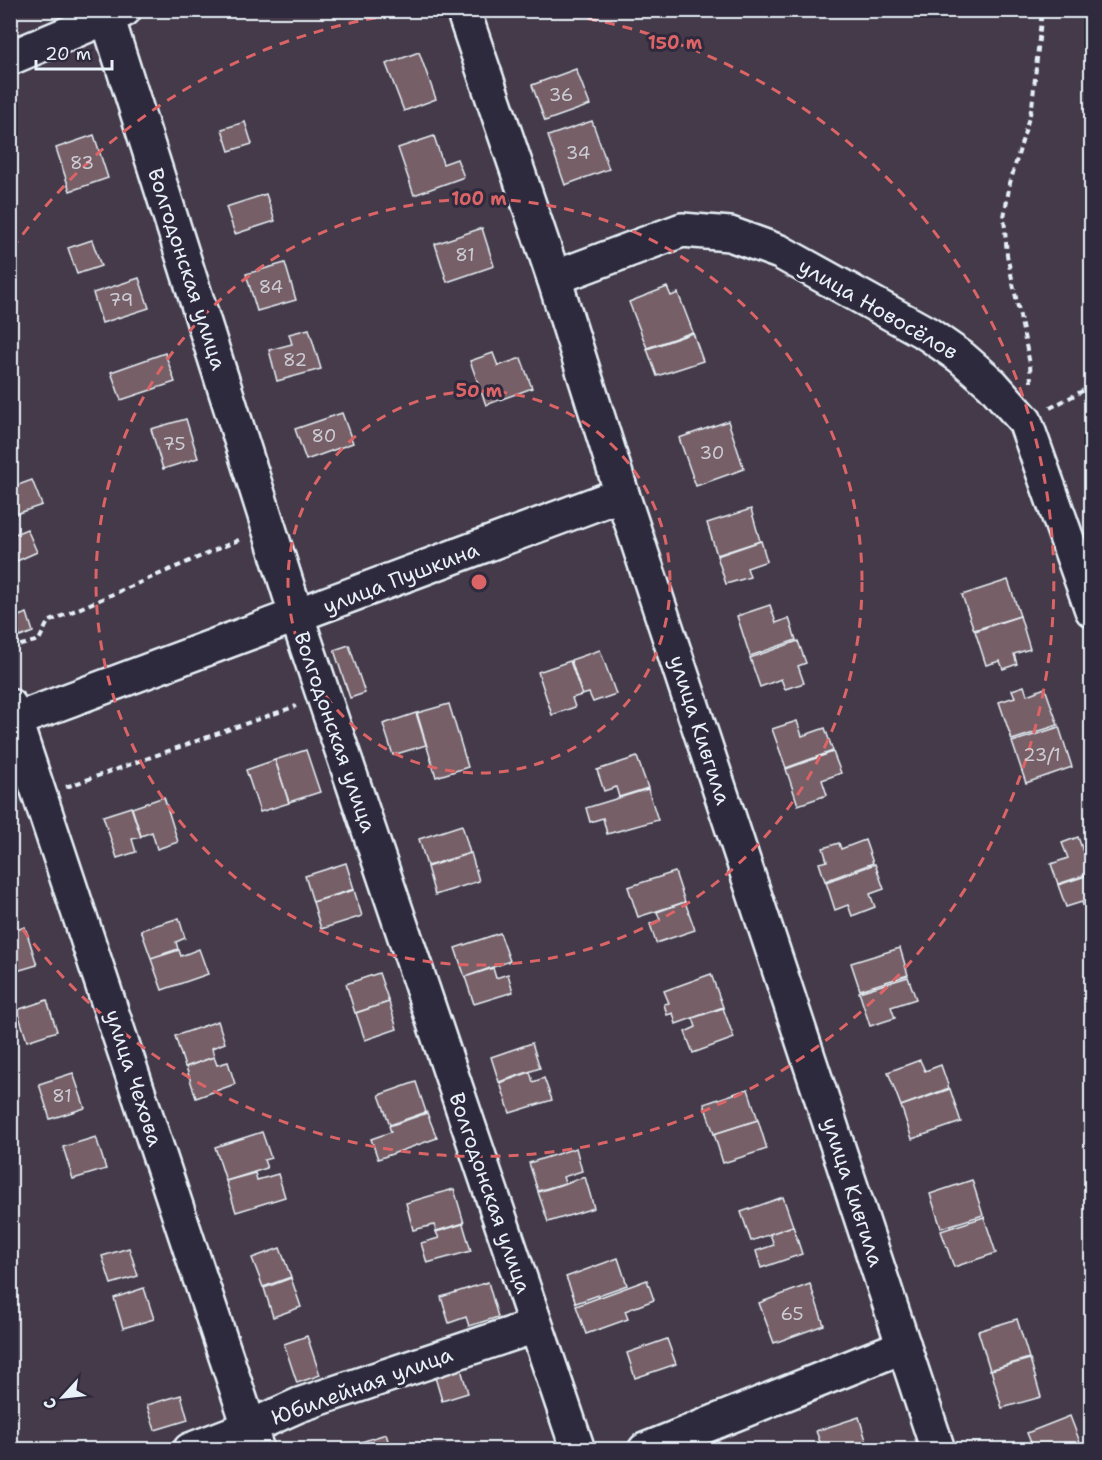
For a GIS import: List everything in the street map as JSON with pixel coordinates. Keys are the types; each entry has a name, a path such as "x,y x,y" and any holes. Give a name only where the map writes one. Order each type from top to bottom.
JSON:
{"street":[{"name":"улица Кивгила","path":"463,10 554,278 622,494 938,1449"},
{"path":"10,58 112,13"},
{"name":"Волгодонская улица","path":"112,13 297,617 578,1449"},
{"name":"улица Новосёлов","path":"554,278 682,230 730,234 780,252 928,334 962,357 992,384 1025,421 1092,610"},
{"name":"улица Пушкина","path":"12,716 297,617 622,494"},
{"name":"улица Чехова","path":"12,716 254,1438"},
{"name":"Юбилейная улица","path":"190,1449 254,1438 299,1405 535,1326"},
{"path":"645,1449 904,1346"}],"path":[{"path":"1025,421 1031,395 1030,364 1007,255 1004,217 1010,183 1032,107 1041,10"},
{"path":"1025,421 1092,386"},
{"path":"10,648 39,640 48,622 269,527"},
{"path":"40,794 84,782 323,696"}],"building":[{"path":"419,52 436,99 404,111 386,64"},
{"path":"576,69 590,105 545,121 532,85"},
{"path":"592,121 609,169 565,185 548,136"},
{"path":"245,122 252,144 229,151 222,129"},
{"path":"94,135 108,178 70,191 56,148"},
{"path":"434,136 443,164 457,159 464,177 414,195 398,148"},
{"path":"266,194 275,221 235,234 226,207"},
{"path":"482,228 494,266 447,282 435,244"},
{"path":"92,240 101,266 77,274 68,248"},
{"path":"285,263 296,300 257,311 246,274"},
{"path":"139,278 149,308 102,323 93,293"},
{"path":"667,287 671,296 678,293 693,332 647,348 629,302"},
{"path":"309,329 321,369 277,381 269,350 292,344 289,334"},
{"path":"693,333 703,361 657,376 647,349"},
{"path":"165,353 175,382 121,400 111,372"},
{"path":"493,353 498,366 521,358 532,388 486,405 470,361"},
{"path":"342,413 353,443 306,460 295,429"},
{"path":"186,419 198,458 163,469 151,429"},
{"path":"728,421 744,469 696,486 679,438"},
{"path":"32,480 42,505 10,516 10,488"},
{"path":"751,509 760,541 717,555 707,523"},
{"path":"27,529 37,552 17,561 10,546 10,536"},
{"path":"761,541 767,561 747,568 750,577 726,584 717,556"},
{"path":"1008,580 1020,616 974,630 962,595"},
{"path":"770,605 776,623 789,618 796,640 750,656 737,616"},
{"path":"27,613 33,632 20,637 13,618"},
{"path":"1020,616 1030,649 1014,654 1017,664 1003,669 1000,661 986,665 975,631"},
{"path":"798,641 806,663 798,666 804,683 785,689 781,679 760,687 750,658"},
{"path":"349,645 365,693 350,698 334,650"},
{"path":"600,650 616,694 593,702 589,693 582,695 571,660"},
{"path":"570,661 582,695 572,698 575,707 552,715 538,672"},
{"path":"1024,686 1027,695 1045,688 1058,725 1012,740 999,702 1015,697 1012,690"},
{"path":"449,704 468,767 436,777 417,713"},
{"path":"416,713 426,745 393,755 383,724"},
{"path":"797,721 802,736 825,728 833,751 786,768 772,729"},
{"path":"1059,727 1072,767 1026,783 1012,742"},
{"path":"306,750 320,792 289,802 275,760"},
{"path":"833,752 841,773 822,780 827,795 798,805 786,769"},
{"path":"637,757 648,788 619,797 616,787 604,791 597,770"},
{"path":"275,760 289,803 260,812 246,770"},
{"path":"648,789 658,820 607,834 603,818 590,822 586,808"},
{"path":"164,797 178,842 157,849 152,832 141,836 132,808"},
{"path":"131,807 141,837 132,839 136,852 117,858 103,816"},
{"path":"462,825 470,853 427,866 419,839"},
{"path":"1078,837 1083,851 1092,849 1092,873 1058,884 1051,864 1068,858 1062,843"},
{"path":"865,840 873,863 825,881 819,863 827,861 823,848 839,843 841,849"},
{"path":"471,853 479,881 435,895 427,867"},
{"path":"346,863 354,889 313,902 305,876"},
{"path":"875,864 884,889 870,894 875,907 852,916 848,905 835,910 826,882"},
{"path":"675,872 685,902 638,917 628,887"},
{"path":"1092,874 1092,910 1085,912 1082,902 1066,907 1058,885"},
{"path":"354,890 362,916 321,929 313,902"},
{"path":"10,894 17,915 10,917"},
{"path":"685,902 695,930 656,943 650,924 660,920 657,912"},
{"path":"179,918 185,938 176,942 178,949 151,958 141,930"},
{"path":"25,927 37,965 10,973 10,932"},
{"path":"500,933 510,961 465,977 455,948"},
{"path":"900,948 908,975 860,990 851,963"},
{"path":"199,949 208,974 162,990 151,959 179,950 181,956"},
{"path":"493,968 496,978 508,974 513,992 474,1004 465,977"},
{"path":"379,973 389,1002 355,1013 346,984"},
{"path":"711,974 723,1007 676,1024 673,1013 667,1015 664,1004 669,1003 664,991"},
{"path":"908,977 916,999 891,1007 895,1018 870,1026 859,992"},
{"path":"47,1000 57,1031 27,1041 17,1010"},
{"path":"389,1002 397,1029 365,1040 356,1013"},
{"path":"723,1008 734,1038 693,1053 685,1032 696,1027 693,1018"},
{"path":"218,1021 225,1043 212,1048 214,1057 185,1067 175,1036"},
{"path":"532,1043 540,1068 499,1082 491,1057"},
{"path":"214,1057 217,1065 228,1062 235,1084 196,1098 186,1067"},
{"path":"920,1060 925,1071 941,1065 949,1088 901,1106 888,1072"},
{"path":"530,1072 533,1082 544,1078 552,1100 510,1113 500,1083"},
{"path":"73,1073 85,1108 50,1119 39,1084"},
{"path":"416,1082 426,1112 390,1125 379,1095"},
{"path":"748,1089 758,1120 714,1134 704,1104"},
{"path":"950,1089 961,1122 912,1139 901,1106"},
{"path":"427,1113 437,1138 378,1159 371,1139 391,1132 389,1126"},
{"path":"758,1120 767,1149 723,1163 714,1134"},
{"path":"262,1132 271,1158 264,1160 267,1168 226,1181 215,1147"},
{"path":"96,1137 106,1169 73,1179 63,1147"},
{"path":"576,1148 582,1171 563,1177 565,1183 538,1191 529,1163"},
{"path":"255,1173 257,1180 278,1174 285,1197 236,1212 226,1181"},
{"path":"585,1177 594,1208 548,1222 538,1192"},
{"path":"972,1180 983,1215 941,1228 930,1194"},
{"path":"454,1189 464,1223 436,1231 434,1225 413,1230 406,1203"},
{"path":"783,1197 793,1226 751,1241 741,1212"},
{"path":"984,1217 996,1253 954,1267 941,1231"},
{"path":"463,1224 471,1251 427,1263 421,1243 439,1238 436,1232"},
{"path":"793,1226 802,1254 761,1268 756,1251 774,1245 770,1234"},
{"path":"129,1248 138,1276 111,1284 102,1256"},
{"path":"280,1248 291,1277 263,1287 252,1258"},
{"path":"618,1258 627,1285 576,1303 566,1277"},
{"path":"291,1278 301,1307 273,1317 264,1288"},
{"path":"647,1280 654,1300 625,1311 628,1319 586,1334 576,1306"},
{"path":"488,1282 498,1317 469,1326 466,1317 449,1323 441,1297"},
{"path":"810,1284 824,1325 774,1343 759,1303"},
{"path":"144,1288 154,1319 123,1328 114,1298"},
{"path":"1017,1319 1029,1358 990,1370 978,1331"},
{"path":"307,1336 320,1375 297,1383 284,1344"},
{"path":"667,1339 676,1364 635,1378 627,1353"},
{"path":"1030,1359 1041,1397 1002,1408 991,1370"},
{"path":"461,1369 468,1393 442,1401 435,1377"},
{"path":"181,1395 188,1420 155,1430 147,1405"},
{"path":"1070,1416 1083,1450 1034,1450 1027,1433"},
{"path":"859,1417 869,1450 823,1450 816,1431"},
{"path":"386,1434 391,1450 364,1450 361,1442"}]}
